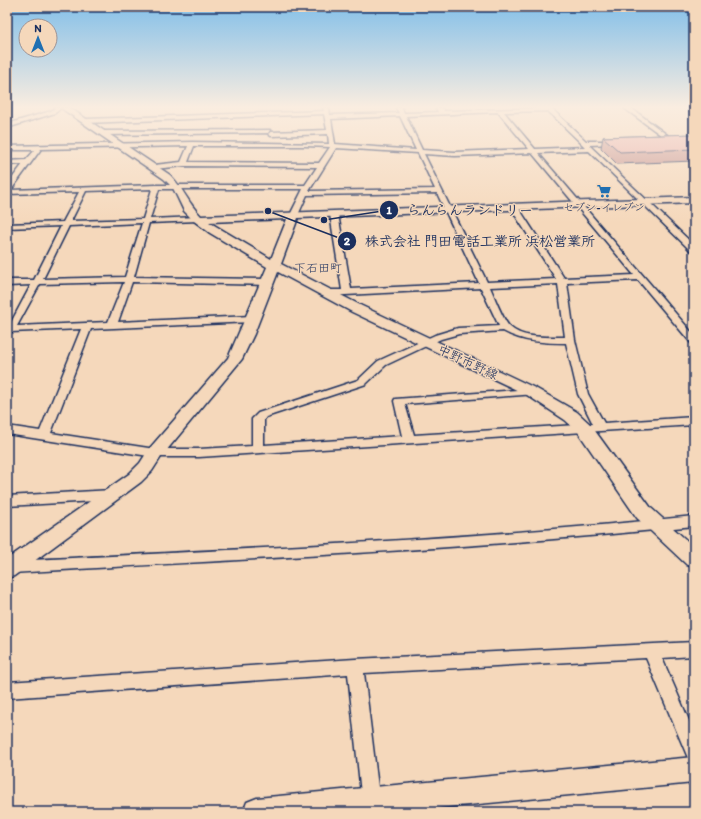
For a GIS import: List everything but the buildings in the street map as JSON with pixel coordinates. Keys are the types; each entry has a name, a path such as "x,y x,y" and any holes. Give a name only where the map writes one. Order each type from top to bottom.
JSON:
{"main road":[{"path":"122,146 154,167 177,187"},
{"name":"中野市野線","path":"177,187 188,208 198,219 214,231 272,266 558,406 584,428 619,479 655,525 694,559"},
{"path":"198,219 694,200"},
{"path":"8,569 135,478 146,467 155,453 235,358 294,215"},
{"path":"257,812 372,806 429,796 694,770"}],"street":[{"path":"7,148 113,146"},
{"path":"184,164 191,146"},
{"path":"294,215 306,190 332,146"},
{"path":"350,146 456,154 590,149"},
{"path":"416,146 505,328"},
{"path":"529,146 694,341"},
{"path":"587,146 694,249"},
{"path":"38,148 29,162 10,182 7,191 177,187 438,191"},
{"path":"7,162 29,162"},
{"path":"154,167 184,164 276,163 320,165"},
{"path":"112,324 129,279 156,188"},
{"path":"9,333 38,282 65,224 83,190"},
{"path":"514,207 562,281 570,340 583,394 600,427"},
{"path":"334,214 347,292"},
{"path":"7,226 198,219"},
{"path":"326,293 640,277"},
{"path":"7,283 129,279 267,282"},
{"path":"9,333 112,324 252,319"},
{"path":"44,435 87,326"},
{"path":"258,450 258,419 262,415 362,382 376,367 438,337 458,332 505,328 520,336 548,340 570,340"},
{"path":"409,440 399,401 532,392"},
{"path":"7,430 155,453 258,450 694,421"},
{"path":"7,501 112,495"},
{"path":"8,569 486,540 590,532 694,521"},
{"path":"7,690 355,666 694,649"},
{"path":"651,652 694,752"},
{"path":"355,666 372,806"}],"place":[{"name":"セブン-イレブン","path":"604,191"},
{"name":"株式会社 門田電話工業所 浜松営業所","path":"268,211"},
{"name":"らんらんランドリー","path":"324,220"}],"district":[{"name":"下石田町","path":"318,268"}]}
